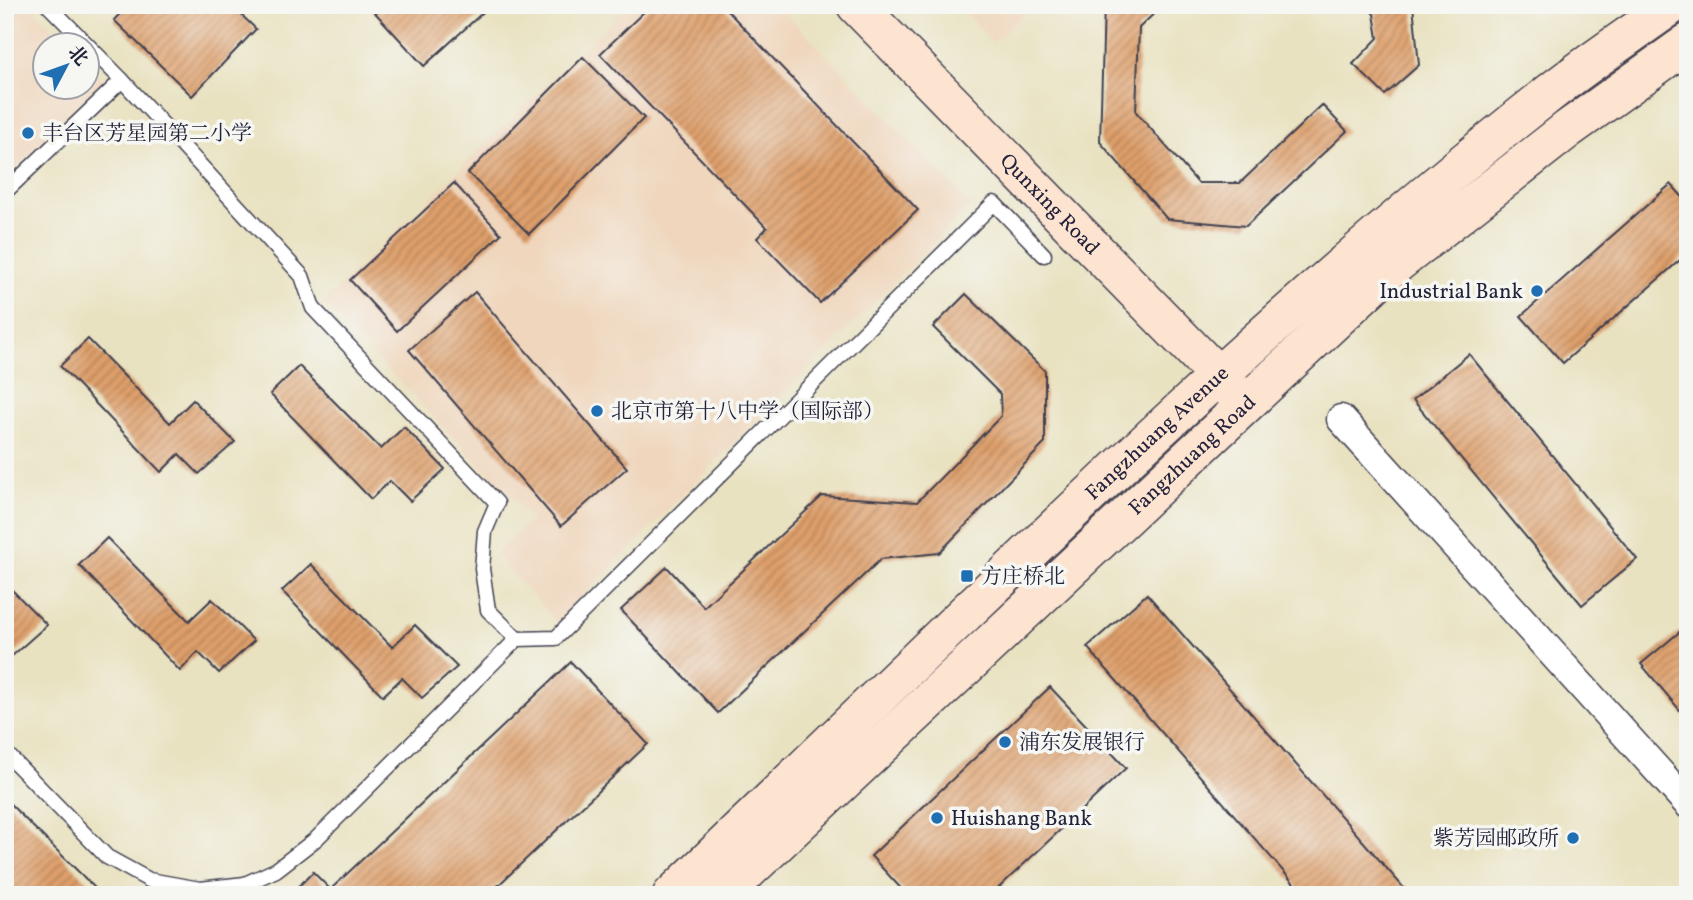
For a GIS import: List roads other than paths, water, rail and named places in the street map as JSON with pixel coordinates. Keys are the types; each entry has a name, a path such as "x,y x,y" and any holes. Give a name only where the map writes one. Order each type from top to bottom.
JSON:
{"main road":[{"name":"Qunxing Road","path":"856,5 1243,403"},
{"name":"Fangzhuang Avenue","path":"672,895 1217,374 1367,243 1543,98 1672,5"},
{"name":"Fangzhuang Road","path":"722,895 1243,403 1390,269 1568,129 1688,43"}],"street":[{"path":"1341,419 1688,804"}],"lane":[{"path":"48,5 122,80 302,276 313,308 497,503 485,531 482,569 488,610 517,639"},
{"path":"5,192 122,80"},
{"path":"5,752 107,857 149,880 200,889 245,884 276,870 316,839 517,639 556,638 994,203 1044,255"}],"place":[{"name":"丰台区芳星园第二小学","path":"28,133"},
{"name":"Industrial Bank","path":"1537,291"},
{"name":"北京市第十八中学（国际部）","path":"597,411"},
{"name":"方庄桥北","path":"967,576"},
{"name":"浦东发展银行","path":"1005,742"},
{"name":"Huishang Bank","path":"937,818"},
{"name":"紫芳园邮政所","path":"1573,838"}]}
